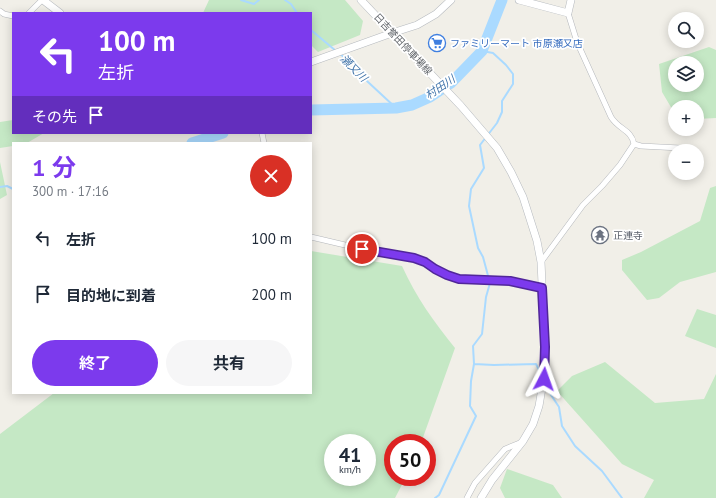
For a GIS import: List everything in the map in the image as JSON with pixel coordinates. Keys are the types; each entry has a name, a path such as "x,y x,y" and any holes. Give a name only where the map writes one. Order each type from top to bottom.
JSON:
{"main road":[{"path":"42,0 59,12"},
{"name":"日吉誉田停車場線","path":"361,0 417,58 481,128 497,148 523,197 537,241 541,262 545,347 542,388 533,424 523,441 492,480 481,498"},
{"path":"312,62 348,48 416,26 429,19 452,0"},
{"path":"522,1 568,13 571,0"}],"street":[{"path":"30,12 42,0"},
{"path":"0,11 4,14 12,16"},
{"path":"541,262 583,205 620,166 634,144 630,133 619,126 611,118 577,42 568,13"},
{"path":"634,144 641,146 668,147"},
{"path":"312,237 362,249 414,258 425,262 441,272 459,279 510,281 542,288"},
{"path":"467,498 475,483 505,448 523,441"}],"green space":[{"path":"209,0 345,0 363,21 360,35 318,52 312,46 312,12 203,12"},
{"path":"709,47 716,50 716,118 704,119 704,100 668,100 668,102 662,92 659,64 668,61 668,92 704,92 704,56 683,56"},
{"path":"12,120 12,134 42,134 29,142 12,142 12,146 0,148 0,122"},
{"path":"0,162 7,195 0,199"},
{"path":"716,186 716,272 680,282 659,298 647,300 622,270 622,260 641,252 700,221 710,188"},
{"path":"312,251 402,266 426,309 455,348 424,434 384,434 384,486 401,486 395,498 0,498 0,434 53,394 312,394"},
{"path":"697,309 716,315 716,348 685,336"},
{"path":"605,362 655,403 704,399 716,374 716,498 644,498 654,480 622,464 557,391 572,376"},
{"path":"507,469 553,485 562,498 505,498 500,488"}],"waterway":[{"name":"瀬又川","path":"241,0 254,4 259,0"},
{"name":"瀬又川","path":"285,0 291,4 296,12"},
{"name":"村田川","path":"312,110 396,108 412,105 430,97 451,83 482,51 502,0"},
{"name":"瀬又川","path":"312,31 336,51"},
{"path":"435,498 439,495 476,416 470,406 471,381 474,364 473,346 482,334 486,297 490,283 483,257 478,248 469,206 471,189 484,168 480,145 497,123 502,112 502,101 513,84 513,74 506,65 493,53 482,51"},
{"name":"瀬又川","path":"340,54 353,64 368,82 396,108"},
{"name":"村田川","path":"195,142 220,134"},
{"name":"村田川","path":"0,187 7,186 12,188"},
{"path":"474,364 536,364 542,376"},
{"path":"545,383 559,407 562,426 575,446 602,471 622,498"}],"place":[{"name":"ファミリーマート 市原瀬又店","path":"437,43"},
{"name":"正連寺","path":"600,235"}],"route":[{"path":"362,249 414,258 425,262 447,275 459,279 510,281 542,288 545,347 544,379"}]}
